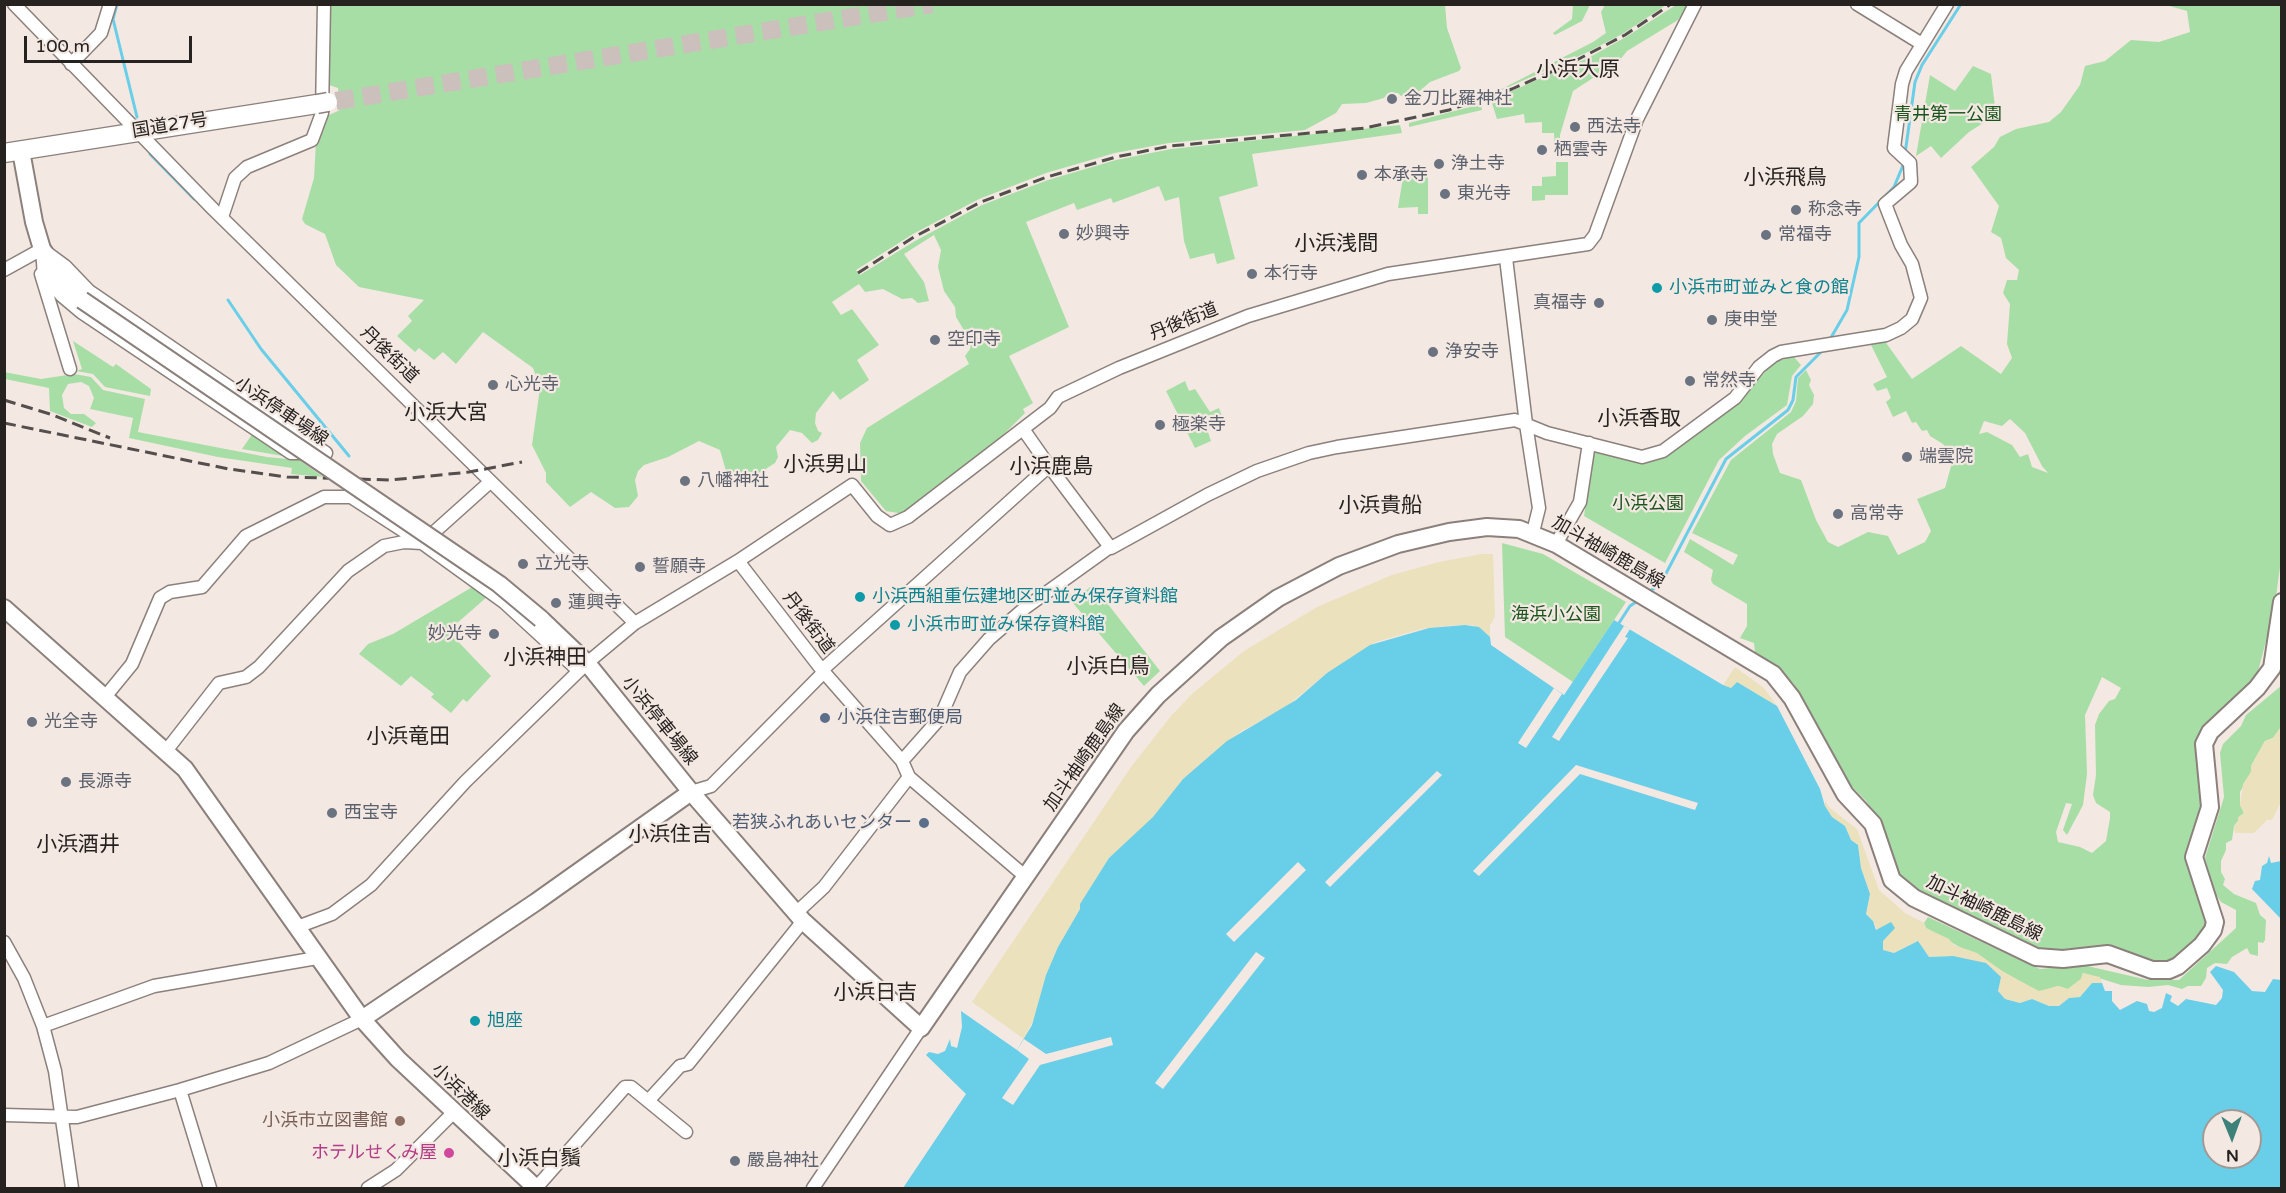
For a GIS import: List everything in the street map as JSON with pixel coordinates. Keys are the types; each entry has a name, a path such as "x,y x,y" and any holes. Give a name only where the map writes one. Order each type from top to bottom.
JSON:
{"highway":[{"name":"国道27号","path":"13,152 327,102"}],"main road":[{"name":"小浜停車場線","path":"13,152 42,249 68,287 82,300 499,584 541,619 691,792 536,902 362,1019"},
{"name":"加斗袖崎鹿島線","path":"921,1028 1141,713 1176,677 1248,617 1310,580 1398,544 1478,527 1503,527 1533,532 1556,544 1758,663 1784,685 1845,794 1873,824 1892,880 1914,898 2036,957 2063,959 2108,954 2151,970 2169,970 2178,966 2202,945 2213,930 2215,922 2194,857 2210,807 2204,744 2210,732 2257,688 2272,668 2282,602"},
{"path":"4,608 185,769 362,1019"},
{"path":"691,792 800,917 921,1028"},
{"name":"小浜港線","path":"362,1019 398,1059 453,1113 536,1188"}],"street":[{"name":"丹後街道","path":"14,4 222,217 634,623"},
{"path":"71,64 101,33 111,4"},
{"path":"222,217 235,178 247,167 312,140 322,113 324,4"},
{"path":"1857,4 1922,44"},
{"path":"1112,548 1206,495 1257,471 1309,453 1515,420 1547,433 1642,457 1663,451 1735,398 1759,367 1773,356 1818,345 1886,335 1901,328 1919,309 1920,288 1885,204 1911,182 1911,172 1904,158 1894,148 1902,84 1922,44 1947,4"},
{"name":"丹後街道","path":"1049,466 823,671 738,561 852,485 877,516 890,525 908,517 1050,408 1058,397 1119,368 1248,316 1388,274 1588,244 1595,236 1637,119 1688,14 1696,5"},
{"path":"42,249 65,266 89,291 326,453 291,453 81,312 44,276 42,249"},
{"path":"4,270 42,249"},
{"path":"42,249 41,280 70,369"},
{"path":"1506,258 1526,424 1539,508 1533,532"},
{"path":"902,761 940,718 960,672 989,639 1025,608 1110,547 1023,429"},
{"path":"1556,544 1580,502 1589,444"},
{"path":"166,751 219,683 246,677 259,667 348,571 384,546 405,542 422,543 490,482"},
{"path":"105,697 132,664 160,598 170,592 202,587 246,536 324,497 351,497 422,543 505,603 583,667"},
{"path":"297,927 332,914 371,885 403,853 465,782 583,667 634,623 738,561"},
{"path":"691,792 711,786 823,671 902,761 909,777 1026,877"},
{"path":"648,1101 680,1065 688,1064 909,777"},
{"path":"4,942 24,978 43,1026 63,1116 72,1188"},
{"path":"43,1026 141,989 317,958"},
{"path":"4,1115 77,1117 180,1090 270,1063 362,1019"},
{"path":"813,1188 921,1028"},
{"path":"536,1188 625,1087 631,1087 687,1132"},
{"path":"180,1090 210,1188"},
{"path":"368,1188 396,1170 453,1113"}],"green space":[{"path":"330,5 1445,5 1447,28 1461,68 1459,71 1430,82 1415,95 1401,96 1398,93 1388,93 1384,98 1366,103 1342,104 1336,113 1305,130 1169,143 1115,153 1046,173 979,199 913,234 856,270 860,275 915,241 982,205 1048,180 1116,160 1171,149 1400,125 1402,133 1252,154 1258,186 1219,197 1235,259 1217,264 1214,253 1190,259 1184,241 1179,197 1165,201 1159,186 1113,203 1111,198 1077,210 1074,203 1026,222 1069,327 1009,356 1033,403 1023,409 1025,413 993,445 904,514 886,511 861,481 860,443 867,428 969,364 965,356 970,349 971,342 956,317 955,307 944,291 938,267 941,250 934,235 904,254 924,282 929,301 918,303 912,298 902,299 883,289 865,292 859,284 832,302 841,315 852,309 879,345 857,360 869,380 840,400 833,391 816,413 815,423 818,431 822,433 818,440 812,443 802,433 790,430 776,447 778,457 775,463 736,488 732,480 728,478 720,450 699,441 668,457 644,465 638,471 635,480 638,496 629,507 615,508 591,492 570,507 546,482 546,473 532,445 540,388 533,368 483,332 456,364 443,352 434,360 419,348 415,352 397,336 412,321 408,316 424,300 359,287 336,265 325,234 305,224 302,219 314,178 316,141 325,117 340,110 338,88 329,85"},
{"path":"1573,5 1590,5 1582,21 1555,35 1553,33 1572,19"},
{"path":"1605,5 1666,5 1624,33 1588,52 1490,95 1593,42 1606,33 1601,12"},
{"path":"1676,5 1688,5 1678,20 1627,51 1619,61 1573,91 1560,135 1560,147 1555,148 1554,133 1542,133 1542,122 1525,123 1524,114 1497,119 1491,100 1590,57"},
{"path":"2166,5 2281,5 2281,560 2274,611 2257,675 2203,731 2202,809 2188,861 2206,924 2196,941 2166,964 2049,954 1917,893 1897,873 1880,823 1866,801 1848,783 1794,684 1776,666 1755,652 1754,643 1740,638 1747,626 1747,604 1713,584 1711,580 1713,570 1684,552 1690,539 1733,565 1738,555 1692,533 1731,460 1791,412 1796,401 1798,378 1806,370 1811,380 1809,385 1814,395 1813,404 1803,416 1777,434 1772,444 1780,473 1801,480 1816,520 1828,542 1838,547 1868,532 1888,536 1898,555 1925,542 1931,531 1917,499 1945,488 1953,459 1943,444 1930,436 1927,430 1922,431 1916,422 1912,423 1906,411 1893,417 1886,402 1891,398 1887,388 1877,391 1873,384 1887,377 1870,343 1884,340 1912,379 1961,346 2001,374 2012,358 2007,344 2010,304 2003,293 2007,280 2017,280 2019,270 2006,258 2001,238 1991,232 1999,206 1971,167 1994,147 2000,137 2016,129 2049,122 2061,112 2080,85 2085,66 2105,61 2131,40 2159,42 2190,32 2187,11","holes":["2010,419 2025,433 2048,473 2032,467 2028,454 2020,457 2012,445 1987,432 1979,434 1984,421 2002,426","2102,677 2121,688 2115,699 2109,701 2099,714 2095,725 2096,775 2093,795 2096,803 2110,812 2110,818 2106,841 2092,853 2080,847 2058,842 2056,832 2066,803 2072,804 2063,830 2067,835 2083,805 2087,774 2085,715"]},
{"name":"青井第一公園","path":"1973,66 1991,74 1996,115 1969,132 1941,158 1931,146 1916,156 1930,75 1955,91"},
{"path":"1481,104 1482,110 1409,127 1409,123"},
{"path":"1556,162 1568,162 1568,195 1545,195 1545,200 1532,201 1532,186 1542,186 1542,177 1556,176"},
{"path":"1428,176 1428,214 1418,214 1418,207 1398,208 1403,177"},
{"path":"73,341 113,367 116,364 151,389 150,396 105,387 93,374 76,371 82,369"},
{"name":"小浜公園","path":"1793,356 1801,365 1792,376 1787,405 1745,436 1719,460 1665,563 1584,516 1593,454 1598,451 1648,461 1660,458 1733,406 1773,363"},
{"path":"4,372 41,379 74,374 91,377 103,390 145,399 138,432 267,457 299,460 323,477 291,474 292,468 218,457 129,438 133,418 90,409 94,398 89,386 81,382 68,384 62,395 64,408 71,414 84,414 96,423 92,427 50,411 49,388 5,379"},
{"path":"1185,381 1189,391 1195,389 1210,412 1219,408 1224,422 1207,429 1211,441 1195,448 1166,391"},
{"path":"253,433 289,457 242,449"},
{"name":"海浜小公園","path":"1502,543 1543,554 1626,602 1573,682 1505,637"},
{"path":"1093,585 1160,671 1144,686 1060,588 1063,586 1075,599"},
{"path":"474,586 488,596 448,631 491,676 467,702 463,699 451,713 431,697 434,694 411,676 401,686 359,654 368,644 393,634"},
{"path":"2281,686 2281,727 2273,738 2265,741 2251,766 2251,772 2240,792 2240,805 2244,813 2234,826 2232,840 2226,843 2226,850 2221,861 2221,872 2225,879 2223,885 2234,894 2256,903 2260,915 2266,920 2265,940 2263,943 2258,942 2258,956 2250,954 2247,948 2232,957 2227,964 2215,963 2207,968 2206,978 2201,986 2188,986 2182,989 2168,985 2148,987 2121,985 2083,973 2081,979 2068,989 2058,986 2039,992 1926,928 1924,923 1928,917 2040,969 2083,965 2148,980 2179,980 2236,928 2236,910 2221,902 2215,893 2205,858 2224,797 2220,753 2223,744 2241,726 2246,715"}],"sand":[{"path":"1493,554 1495,616 1490,626 1490,637 1473,625 1456,625 1421,629 1376,642 1327,673 1287,706 1240,732 1183,779 1153,818 1109,858 1080,904 1080,909 1058,947 1046,975 1035,1016 1024,1039 972,1002 1131,767 1171,716 1193,693 1244,651 1317,607 1392,575 1439,562"},
{"path":"1735,667 1764,688 1777,706 1737,682 1731,688 1723,685"},
{"path":"2281,727 2281,802 2272,820 2267,820 2254,833 2235,833 2234,826 2238,822 2238,817 2244,813 2240,805 2243,784 2265,741 2273,738"},
{"path":"1825,801 1830,808 1857,829 1879,890 1905,913 1924,923 1926,928 1949,939 1954,945 1977,953 2005,973 2039,991 2058,986 2068,989 2081,979 2083,973 2100,977 2102,983 2092,983 2080,997 2069,998 2059,1006 2049,1006 2032,999 2020,1003 2005,999 1953,956 1929,957 1918,941 1894,953 1883,950 1883,941 1873,921 1866,914 1870,894 1861,868 1858,845 1851,840 1845,826 1832,817 1825,806"}],"water":[{"path":"1614,620 1723,685 1731,688 1737,682 1777,706 1820,789 1825,806 1832,817 1845,826 1851,840 1858,845 1861,868 1870,894 1866,914 1873,921 1876,930 1891,922 1895,928 1883,941 1883,950 1894,953 1918,941 1929,957 1953,956 1986,963 2001,977 1998,991 2005,999 2020,1003 2032,999 2049,1006 2059,1006 2069,998 2080,997 2092,983 2102,983 2105,991 2112,991 2112,1001 2120,1010 2137,1001 2147,1004 2149,1011 2154,1012 2162,1008 2166,993 2172,996 2170,1001 2178,1006 2186,999 2216,1005 2222,998 2223,990 2210,972 2216,966 2234,972 2252,991 2265,992 2273,979 2281,980 2281,1188 903,1188 966,1094 926,1055 929,1052 938,1054 945,1051 950,1039 951,1046 957,1048 962,1027 961,1011 1017,1050 1032,1025 1046,975 1058,947 1080,909 1080,904 1109,858 1153,817 1183,779 1227,741 1296,700 1327,673 1370,645 1429,628 1465,625 1479,627 1490,637 1491,645 1564,695"},
{"path":"2269,856 2271,863 2281,861 2281,919 2252,889 2255,881 2260,880 2262,866 2267,863"}],"pier":[{"path":"1624,626 1630,629 1625,637 1628,638 1559,741 1552,737"},
{"path":"1554,688 1562,694 1526,748 1518,743"},
{"path":"1576,765 1698,803 1695,810 1580,774 1479,876 1473,871"},
{"path":"1437,771 1442,775 1330,887 1325,882"},
{"path":"1298,862 1306,870 1234,942 1226,934"},
{"path":"1256,952 1265,958 1163,1089 1155,1083"},
{"path":"1111,1037 1113,1045 1040,1065 1013,1105 1002,1098 1029,1059 1017,1050 1024,1039 1046,1054"}],"waterway":[{"path":"117,4 113,19 137,117"},
{"path":"1905,154 1915,82 1922,65 1961,4"},
{"path":"150,154 194,199"},
{"path":"1829,341 1847,310 1859,257 1859,223 1894,187 1904,163"},
{"path":"228,300 261,349 349,456"},
{"path":"1649,592 1661,583 1726,459 1788,410 1793,400 1796,377 1824,349"},
{"path":"1619,623 1630,606 1639,600"}],"tunnel":[{"path":"336,101 932,4"}],"railway":[{"path":"858,273 914,237 981,202 1047,177 1116,157 1170,146 1365,128 1449,110 1512,89 1569,64 1625,35 1671,4"},
{"path":"4,400 50,414 110,438"},
{"path":"4,423 229,469 287,477 391,480 469,472 522,462"}],"place":[{"name":"金刀比羅神社","path":"1392,99"},
{"name":"西法寺","path":"1575,127"},
{"name":"栖雲寺","path":"1542,150"},
{"name":"浄土寺","path":"1439,164"},
{"name":"本承寺","path":"1362,175"},
{"name":"東光寺","path":"1445,194"},
{"name":"称念寺","path":"1796,210"},
{"name":"妙興寺","path":"1064,234"},
{"name":"常福寺","path":"1766,235"},
{"name":"本行寺","path":"1252,274"},
{"name":"小浜市町並みと食の館","path":"1657,288"},
{"name":"真福寺","path":"1599,303"},
{"name":"庚申堂","path":"1712,320"},
{"name":"空印寺","path":"935,340"},
{"name":"浄安寺","path":"1433,352"},
{"name":"常然寺","path":"1690,381"},
{"name":"心光寺","path":"493,385"},
{"name":"極楽寺","path":"1160,425"},
{"name":"端雲院","path":"1907,457"},
{"name":"八幡神社","path":"685,481"},
{"name":"高常寺","path":"1838,514"},
{"name":"立光寺","path":"523,564"},
{"name":"誓願寺","path":"640,567"},
{"name":"小浜西組重伝建地区町並み保存資料館","path":"860,597"},
{"name":"蓮興寺","path":"556,603"},
{"name":"小浜市町並み保存資料館","path":"895,625"},
{"name":"妙光寺","path":"494,634"},
{"name":"小浜住吉郵便局","path":"825,718"},
{"name":"光全寺","path":"32,722"},
{"name":"長源寺","path":"66,782"},
{"name":"西宝寺","path":"332,813"},
{"name":"若狭ふれあいセンター","path":"924,823"},
{"name":"旭座","path":"475,1021"},
{"name":"小浜市立図書館","path":"400,1121"},
{"name":"ホテルせくみ屋","path":"449,1153"},
{"name":"嚴島神社","path":"735,1161"}],"district":[{"name":"小浜大原","path":"1578,70"},
{"name":"小浜飛鳥","path":"1785,178"},
{"name":"小浜浅間","path":"1336,244"},
{"name":"小浜大宮","path":"446,413"},
{"name":"小浜香取","path":"1639,419"},
{"name":"小浜男山","path":"825,465"},
{"name":"小浜鹿島","path":"1051,467"},
{"name":"小浜貴船","path":"1380,506"},
{"name":"小浜神田","path":"545,658"},
{"name":"小浜白鳥","path":"1108,667"},
{"name":"小浜竜田","path":"408,737"},
{"name":"小浜住吉","path":"670,835"},
{"name":"小浜酒井","path":"78,845"},
{"name":"小浜日吉","path":"875,993"},
{"name":"小浜白鬚","path":"539,1159"}]}
